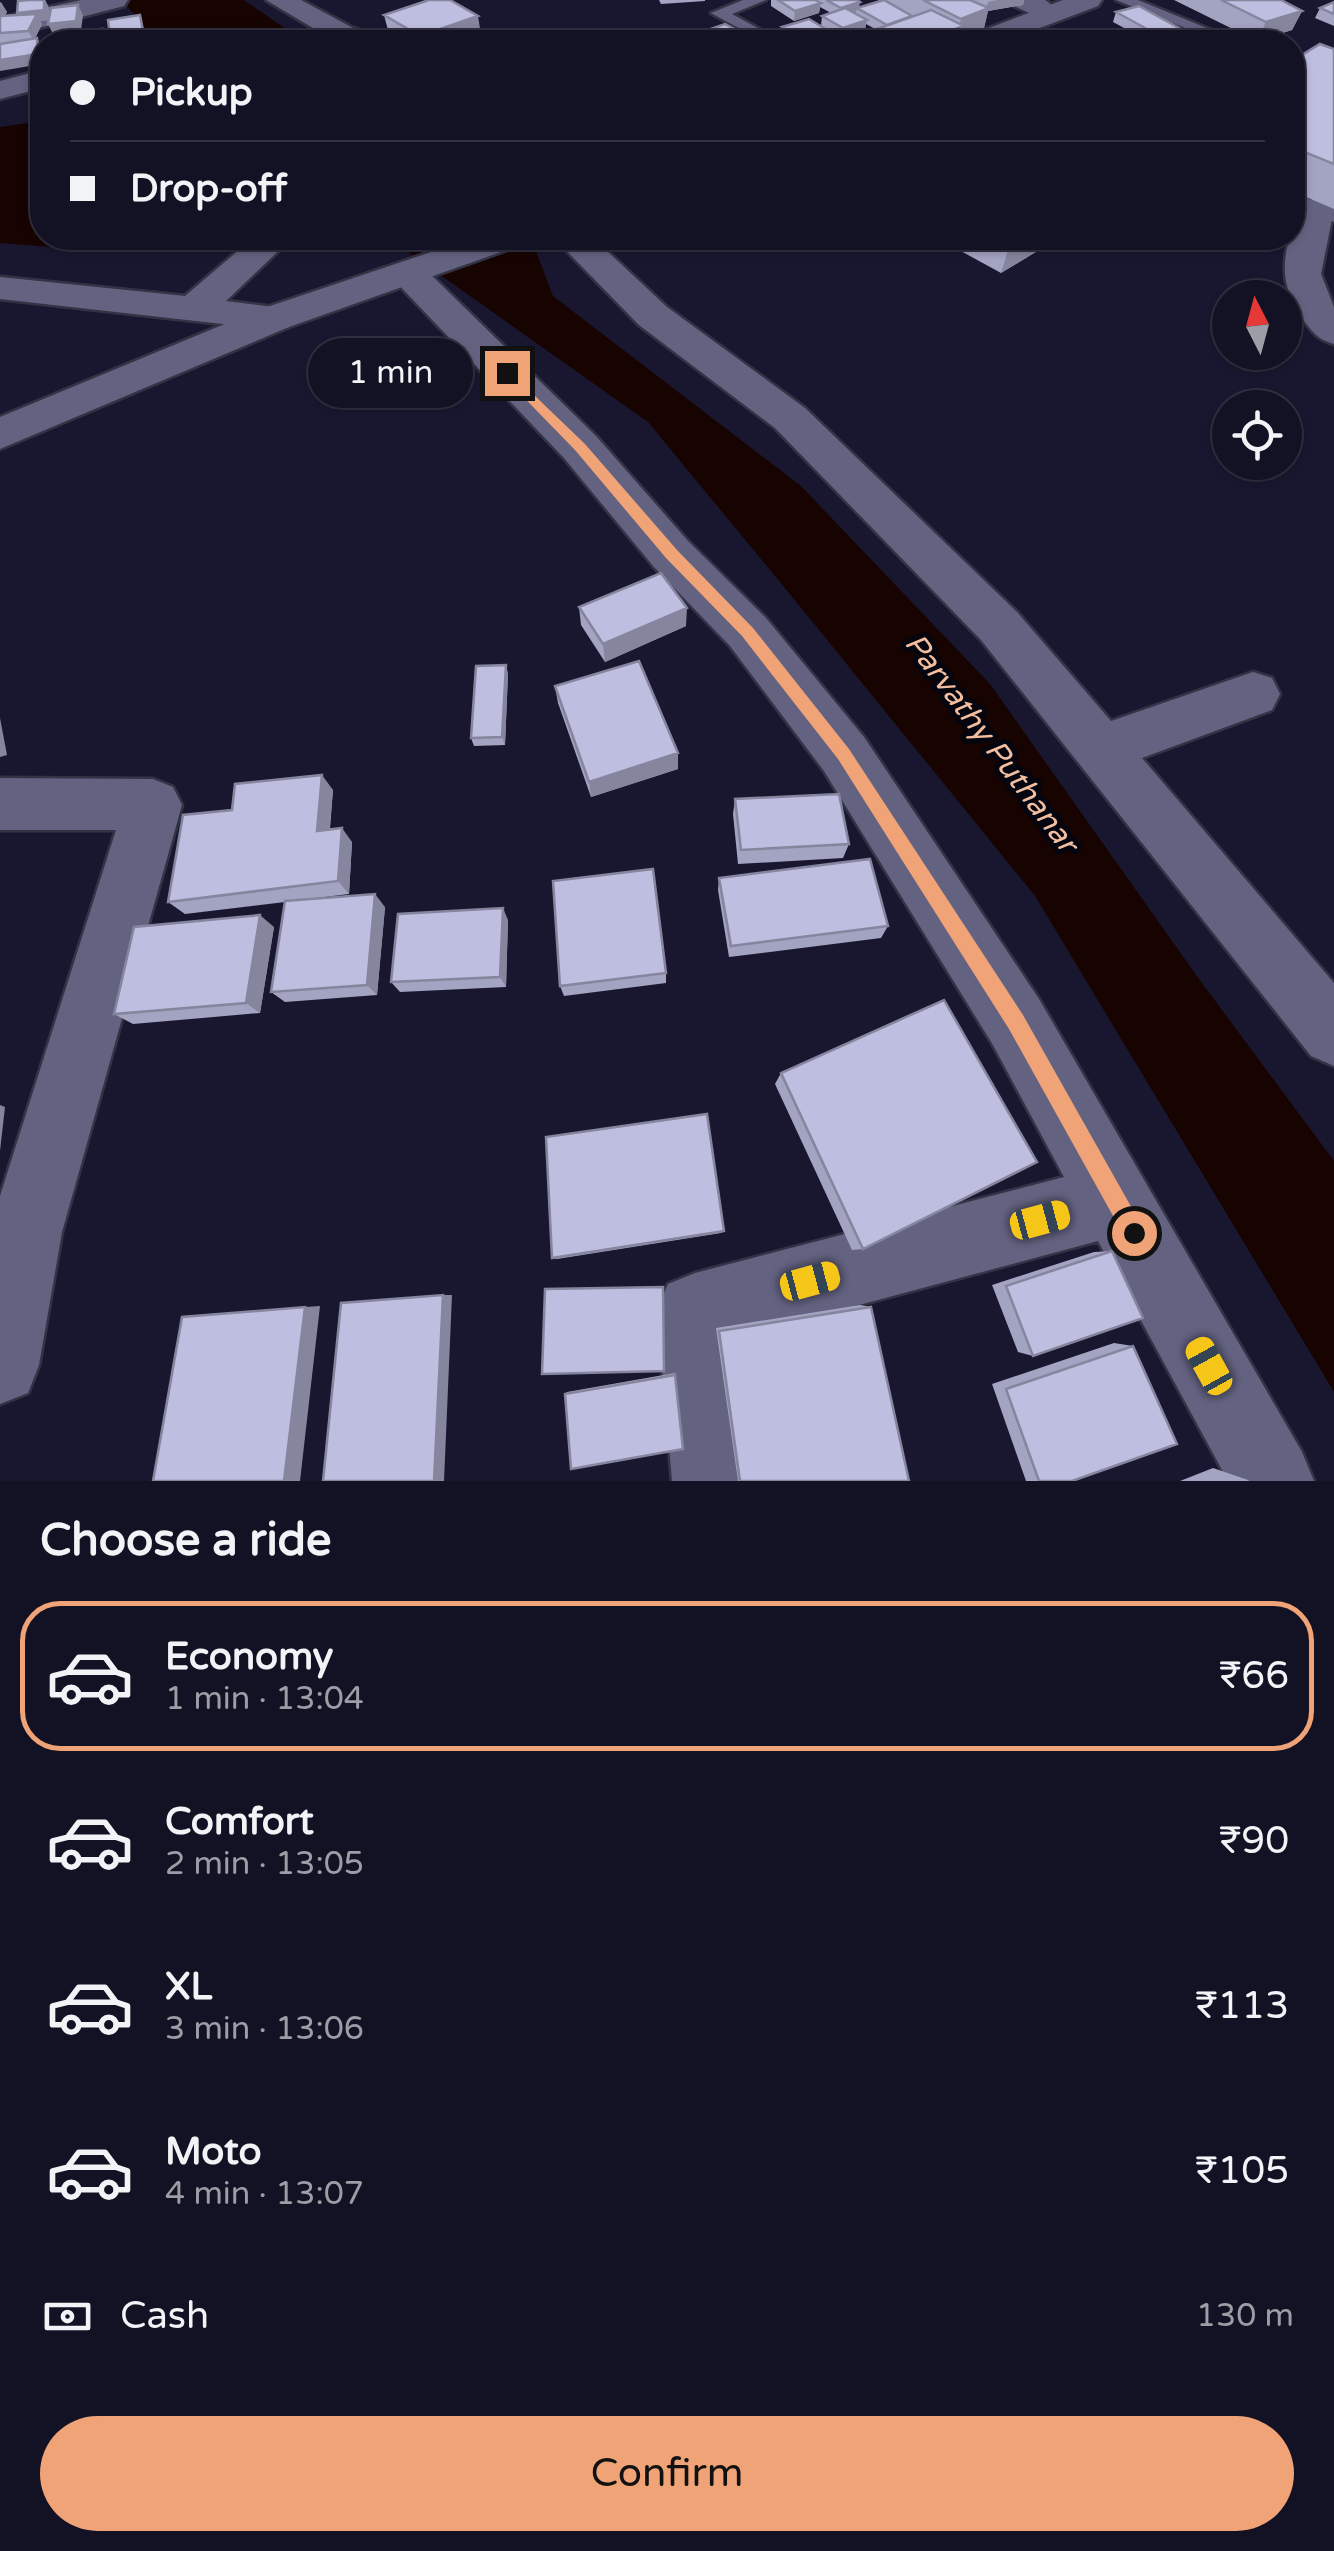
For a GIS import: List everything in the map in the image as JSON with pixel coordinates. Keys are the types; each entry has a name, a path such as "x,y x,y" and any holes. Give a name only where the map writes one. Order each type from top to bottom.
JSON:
{"street":[{"path":"280,0 336,30"},
{"path":"1024,0 1050,14"},
{"path":"1009,30 1088,0"},
{"path":"8,25 45,22 72,10 114,9"},
{"path":"0,90 30,82"},
{"path":"1305,246 1314,208"},
{"path":"194,309 260,250"},
{"path":"0,434 275,318 473,250"},
{"path":"585,250 654,316 790,418 999,626 1100,749 1312,969 1334,1033"},
{"path":"1304,250 1299,271 1316,312 1334,332"},
{"path":"415,272 748,632 844,754 1016,1022 1273,1481"},
{"path":"0,288 275,318"},
{"path":"1100,749 1253,694"},
{"path":"0,804 153,804 25,1232 0,1366"},
{"path":"713,1481 695,1311 1116,1200"}],"lane":[{"path":"752,30 719,13 758,0"},
{"path":"1124,0 1203,30"}],"water":[{"path":"122,0 244,0 288,30 147,30"},
{"path":"30,123 30,245 0,243 0,127"},
{"name":"Parvathy Puthanar","path":"405,250 536,250 553,296 801,486 990,684 1199,979 1334,1161 1334,1392 1035,896 648,422"}],"building":[{"path":"44,0 44,10 17,13 18,1"},
{"path":"429,0 450,0 478,16 437,30 410,30 384,15"},
{"path":"778,0 815,0 821,3 795,11"},
{"path":"826,0 857,0 860,2 841,8"},
{"path":"884,0 912,16 887,25 857,8"},
{"path":"923,0 970,0 989,8 961,19"},
{"path":"1221,0 1281,0 1302,11 1266,22"},
{"path":"1334,2 1334,14 1320,8"},
{"path":"78,5 76,21 48,24 51,8"},
{"path":"1139,6 1183,30 1149,30 1116,12"},
{"path":"845,8 867,20 843,28 822,16"},
{"path":"931,10 964,26 952,30 874,30"},
{"path":"37,14 28,31 0,33 0,16"},
{"path":"140,15 143,30 109,30 108,20"},
{"path":"809,19 824,28 787,30 782,27"},
{"path":"725,24 736,30 707,30"},
{"path":"30,39 30,55 0,60 0,44"},
{"path":"1320,44 1334,49 1334,164 1305,152 1305,53"},
{"path":"661,573 687,608 603,644 579,607"},
{"path":"639,661 678,753 589,782 555,686"},
{"path":"506,665 502,737 471,738 476,666"},
{"path":"322,775 317,831 342,828 338,881 168,902 183,815 232,810 235,784"},
{"path":"839,794 849,844 741,850 735,799"},
{"path":"870,859 888,926 731,946 719,878"},
{"path":"653,869 666,973 560,986 553,881"},
{"path":"375,894 367,985 271,992 285,901"},
{"path":"503,908 500,977 391,982 398,914"},
{"path":"260,915 246,1003 114,1014 134,927"},
{"path":"944,1000 1037,1162 863,1249 781,1073"},
{"path":"707,1114 724,1231 552,1258 546,1137"},
{"path":"1112,1251 1143,1318 1033,1356 1006,1286"},
{"path":"663,1287 664,1371 542,1374 545,1289"},
{"path":"443,1295 434,1481 323,1481 341,1303"},
{"path":"305,1307 284,1481 153,1481 182,1317"},
{"path":"871,1307 909,1481 740,1481 719,1331"},
{"path":"1133,1346 1177,1444 1072,1481 1039,1481 1006,1389"},
{"path":"675,1375 683,1449 571,1469 565,1394"}],"route":[{"path":"507,373 580,447 672,554 748,632 844,754 1016,1022 1134,1233"}]}
